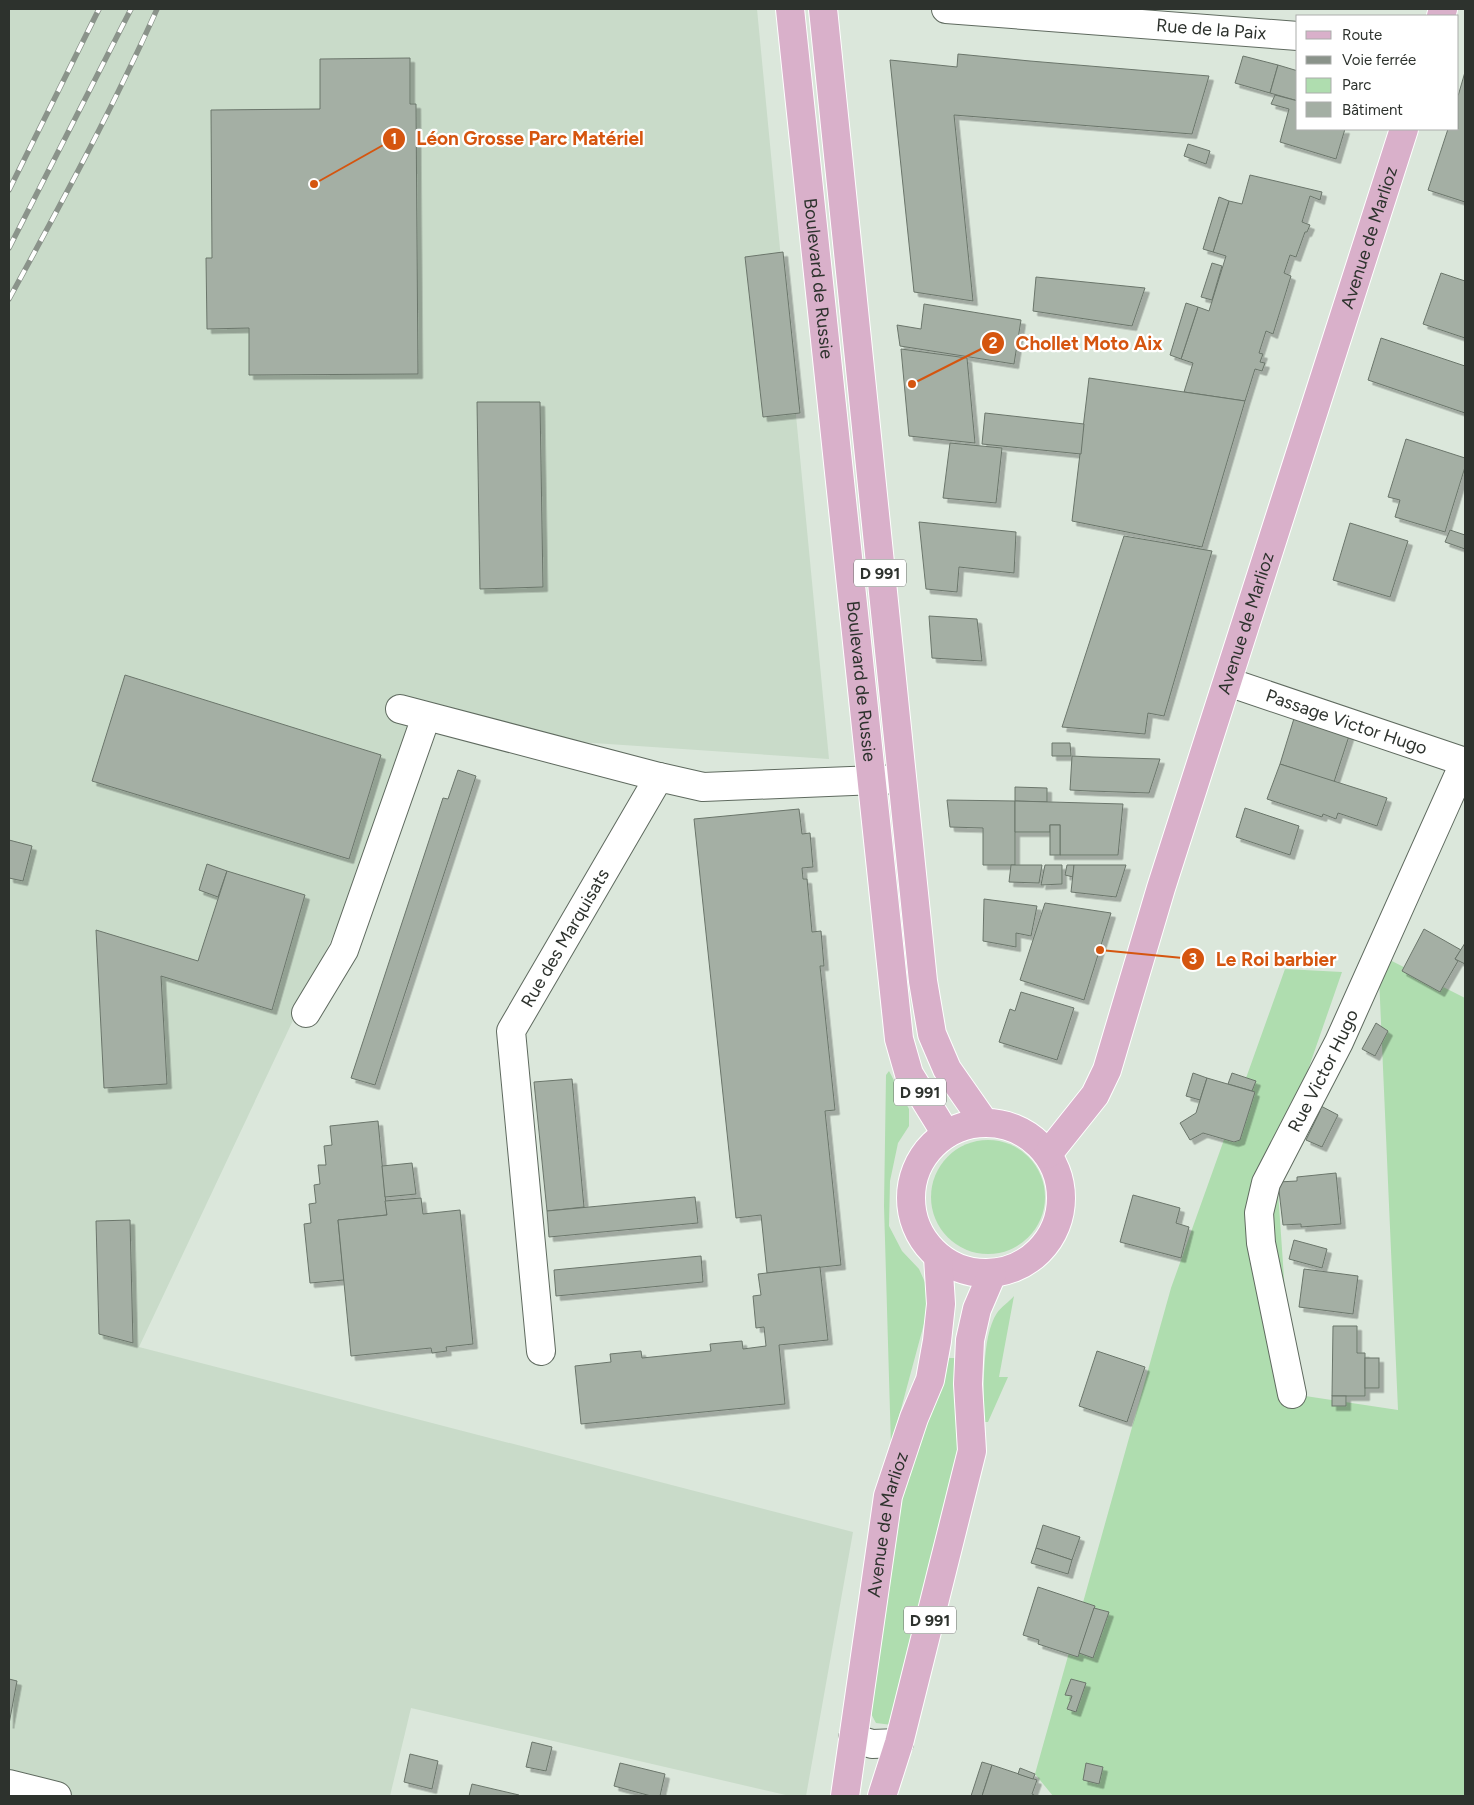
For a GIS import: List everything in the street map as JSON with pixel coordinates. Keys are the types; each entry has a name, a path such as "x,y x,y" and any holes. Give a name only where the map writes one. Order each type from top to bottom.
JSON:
{"main road":[{"name":"Boulevard de Russie","path":"790,9 870,781 899,1039 909,1074 946,1134"},
{"name":"Boulevard de Russie","path":"823,9 923,981 932,1034 947,1069 984,1122"},
{"name":"Avenue de Marlioz","path":"1048,1154 1095,1095 1107,1070 1161,888 1404,130"},
{"path":"1020,1130 1080,1113"},
{"path":"984,1122 1003,1124 1020,1130 1036,1140 1048,1154 1059,1176 1062,1201 1057,1224 1045,1246 1028,1260 992,1274 962,1269 938,1257 916,1227 911,1201 914,1175 926,1152 946,1134 964,1126 984,1122"},
{"name":"Avenue de Marlioz","path":"844,1796 888,1496 914,1418 930,1380 937,1341 941,1304 938,1257"},
{"name":"D 991","path":"882,1796 899,1743 972,1451 968,1384 970,1340 977,1309 992,1274"}],"street":[{"name":"Rue de la Paix","path":"946,9 1296,36"},
{"name":"Passage Victor Hugo","path":"1228,682 1465,762"},
{"path":"400,709 703,787 901,779"},
{"path":"306,1013 344,950 426,717"},
{"name":"Rue Victor Hugo","path":"1292,1394 1261,1243 1259,1213 1266,1183 1339,1042 1465,762"},
{"name":"Rue des Marquisats","path":"541,1352 511,1031 660,777"},
{"path":"853,1738 872,1744 899,1743"},
{"path":"9,1784 57,1796"}],"shaded area":[{"path":"9,9 757,9 829,759 429,732 139,1347 853,1532 806,1796 790,1796 411,1708 390,1796 9,1796"}],"green space":[{"path":"1378,954 1465,998 1465,1796 1053,1796 1035,1774 1171,1288 1285,969 1342,972 1276,1162 1292,1394 1398,1410"},
{"path":"889,1071 909,1109 909,1126 898,1143 890,1181 889,1226 902,1251 919,1269 928,1289 928,1309 891,1446 884,1206 886,1075"},
{"path":"988,1140 1010,1144 1029,1156 1041,1175 1045,1197 1041,1219 1029,1238 1010,1250 988,1254 966,1250 947,1238 935,1219 931,1197 935,1175 947,1156 966,1144"},
{"path":"1014,1296 999,1377 1008,1377 988,1422 984,1422 984,1366 988,1336 997,1313"},
{"path":"947,1358 958,1358 963,1454 892,1725 876,1723 868,1708 897,1508"}],"building":[{"path":"958,54 1209,76 1192,134 954,115 973,301 914,292 890,60 957,67"},
{"path":"1243,56 1278,65 1270,93 1235,83"},
{"path":"410,58 410,104 416,104 418,374 249,375 249,328 207,329 206,258 212,258 211,110 320,109 320,59"},
{"path":"1278,65 1296,70 1296,100 1270,93"},
{"path":"1465,72 1465,202 1428,190 1448,130 1459,130 1459,93"},
{"path":"1275,95 1296,100 1296,130 1345,130 1336,159 1280,142 1289,109 1271,104"},
{"path":"1188,144 1210,151 1206,164 1184,156"},
{"path":"1250,175 1322,192 1320,200 1310,196 1302,222 1310,225 1307,232 1305,232 1296,257 1290,255 1284,273 1291,276 1273,334 1266,331 1259,353 1263,354 1260,362 1265,363 1262,371 1255,369 1245,401 1184,392 1193,363 1181,359 1198,307 1209,311 1226,256 1213,252 1229,201 1242,204"},
{"path":"1219,197 1229,201 1213,252 1203,249"},
{"path":"783,252 800,413 763,417 745,257"},
{"path":"1212,263 1222,266 1212,300 1201,297"},
{"path":"1441,273 1465,281 1465,338 1423,324"},
{"path":"1036,277 1145,288 1132,326 1033,311"},
{"path":"1186,303 1198,307 1181,359 1170,355"},
{"path":"924,304 1021,320 1014,364 900,346 897,325 921,329"},
{"path":"1381,338 1465,366 1465,413 1368,380"},
{"path":"901,349 967,358 975,443 909,436"},
{"path":"1089,378 1245,401 1202,547 1072,521"},
{"path":"477,402 540,402 543,587 480,589"},
{"path":"985,413 1084,424 1081,454 982,444"},
{"path":"1406,439 1465,458 1465,467 1445,532 1395,517 1400,500 1388,497"},
{"path":"950,443 1002,448 996,503 943,498"},
{"path":"919,522 1016,532 1014,573 959,567 957,592 926,589"},
{"path":"1350,523 1408,541 1390,597 1333,580"},
{"path":"1450,530 1465,535 1465,549 1445,542"},
{"path":"1124,536 1212,551 1164,716 1148,713 1145,734 1062,727"},
{"path":"929,616 977,619 982,661 932,658"},
{"path":"125,675 381,755 349,859 92,781"},
{"path":"1296,712 1351,730 1334,782 1280,764"},
{"path":"1052,743 1070,743 1071,756 1052,756"},
{"path":"1072,756 1160,759 1149,793 1090,791 1070,790"},
{"path":"1280,764 1387,798 1377,826 1338,813 1336,819 1323,814 1322,817 1267,799"},
{"path":"458,770 476,776 375,1085 351,1078 443,798 448,799"},
{"path":"1015,787 1047,788 1047,802 1015,801"},
{"path":"947,800 1015,801 1015,865 983,865 983,828 950,827"},
{"path":"1015,801 1123,804 1118,855 1060,855 1060,825 1050,825 1050,832 1015,832"},
{"path":"1245,808 1299,826 1290,855 1236,837"},
{"path":"799,809 802,834 810,833 813,867 802,868 803,879 807,879 812,932 821,931 824,966 820,966 835,1110 825,1111 841,1265 767,1273 761,1215 736,1218 694,819"},
{"path":"1050,825 1060,825 1060,855 1050,855"},
{"path":"9,840 32,846 23,881 9,878"},
{"path":"207,864 227,871 218,897 199,890"},
{"path":"1011,865 1042,865 1039,883 1009,882"},
{"path":"1045,865 1062,865 1062,884 1041,885"},
{"path":"1067,865 1074,865 1073,877 1065,875"},
{"path":"1074,865 1126,865 1116,897 1071,892"},
{"path":"227,871 305,895 272,1010 161,976 167,1084 104,1088 96,930 198,961"},
{"path":"984,899 1037,906 1031,936 1016,933 1016,947 983,941"},
{"path":"1045,903 1111,913 1084,1000 1020,980"},
{"path":"1424,929 1461,950 1455,959 1458,961 1440,992 1402,971"},
{"path":"1465,943 1465,964 1455,959"},
{"path":"1021,992 1074,1008 1057,1060 999,1042 1010,1009 1015,1011"},
{"path":"1376,1023 1388,1031 1375,1056 1362,1049"},
{"path":"1193,1073 1207,1078 1200,1100 1186,1096"},
{"path":"1232,1073 1256,1081 1252,1091 1228,1084"},
{"path":"1207,1078 1255,1092 1240,1140 1234,1142 1203,1133 1190,1140 1180,1123 1196,1113"},
{"path":"572,1079 584,1207 547,1211 534,1082"},
{"path":"1319,1105 1338,1115 1322,1147 1306,1140 1320,1111 1317,1110"},
{"path":"378,1121 387,1215 338,1220 344,1280 310,1283 304,1224 311,1223 309,1204 316,1203 314,1185 320,1184 318,1165 326,1165 324,1146 332,1145 330,1126"},
{"path":"412,1163 416,1194 385,1197 382,1166"},
{"path":"1336,1173 1341,1224 1301,1227 1301,1224 1283,1225 1278,1182 1297,1181 1297,1177"},
{"path":"1133,1195 1180,1208 1176,1223 1189,1227 1181,1258 1120,1242"},
{"path":"695,1197 698,1223 549,1237 547,1211"},
{"path":"421,1198 423,1214 460,1210 473,1344 446,1347 447,1351 432,1353 431,1348 351,1356 338,1220 387,1215 385,1201"},
{"path":"130,1220 133,1343 99,1334 96,1221"},
{"path":"1294,1240 1327,1249 1322,1268 1289,1259"},
{"path":"701,1256 703,1282 556,1296 554,1270"},
{"path":"820,1267 828,1340 779,1345 785,1404 581,1424 575,1366 611,1362 610,1354 641,1351 642,1358 711,1351 710,1344 742,1341 743,1349 766,1346 764,1327 756,1328 753,1296 761,1295 758,1274"},
{"path":"1304,1269 1358,1276 1353,1314 1299,1307"},
{"path":"1333,1326 1357,1326 1357,1353 1365,1353 1365,1396 1332,1396"},
{"path":"1097,1351 1145,1367 1127,1422 1079,1406"},
{"path":"1365,1358 1379,1358 1379,1388 1365,1388"},
{"path":"1332,1396 1346,1396 1346,1406 1332,1406"},
{"path":"1043,1525 1080,1537 1072,1560 1036,1548"},
{"path":"1036,1548 1072,1560 1068,1574 1031,1563"},
{"path":"1038,1587 1095,1606 1078,1657 1038,1644 1039,1640 1023,1635"},
{"path":"1094,1608 1109,1612 1093,1658 1079,1653"},
{"path":"9,1679 17,1681 9,1724"},
{"path":"1071,1679 1086,1683 1076,1712 1067,1709 1072,1696 1065,1695"},
{"path":"532,1742 552,1747 546,1771 526,1767"},
{"path":"410,1754 438,1761 432,1789 404,1782"},
{"path":"982,1762 992,1765 982,1796 971,1796"},
{"path":"620,1763 665,1774 660,1796 651,1796 614,1786"},
{"path":"1086,1763 1103,1767 1099,1784 1083,1780"},
{"path":"992,1765 1037,1780 1032,1794 1036,1796 982,1796"},
{"path":"1020,1768 1035,1774 1033,1779 1018,1774"},
{"path":"472,1784 519,1795 519,1796 469,1796"}],"railway":[{"path":"9,190 99,9"},
{"path":"9,248 131,9"},
{"path":"9,299 105,119 157,9"}],"place":[{"name":"Léon Grosse Parc Matériel","path":"314,184"},
{"name":"Chollet Moto Aix","path":"912,384"},
{"name":"Le Roi barbier","path":"1100,950"}]}
